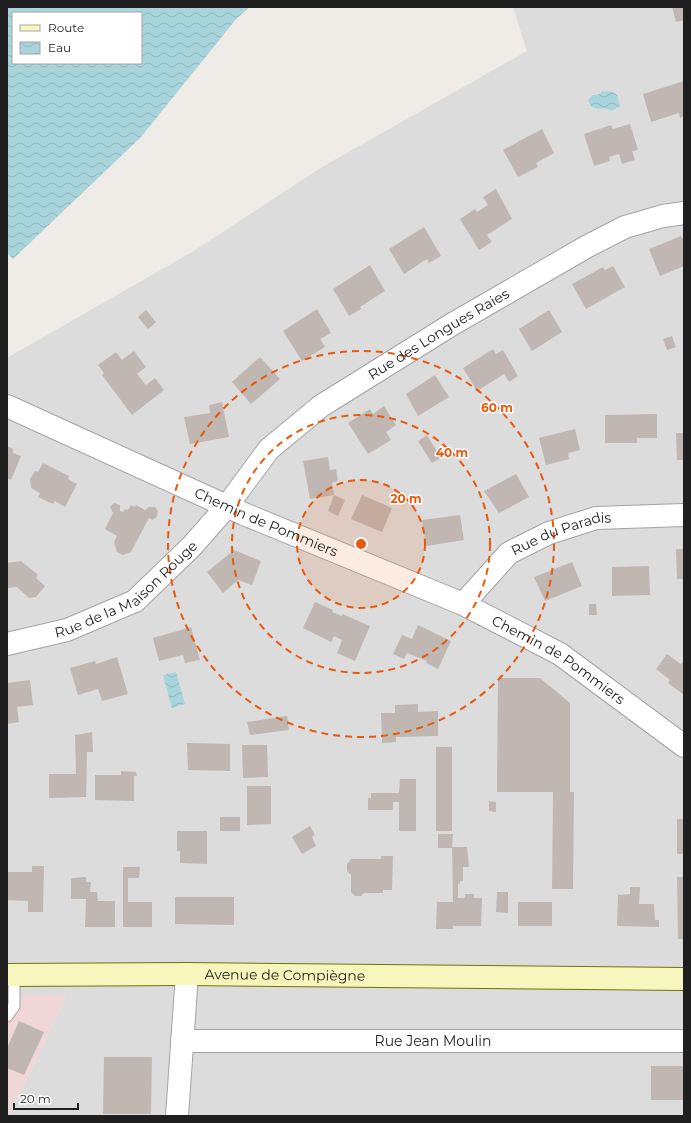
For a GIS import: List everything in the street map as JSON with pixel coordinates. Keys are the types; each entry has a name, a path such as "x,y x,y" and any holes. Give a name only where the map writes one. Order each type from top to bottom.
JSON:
{"main road":[{"name":"Avenue de Compiègne","path":"562,977 684,971"},
{"name":"Avenue de Compiègne","path":"11,975 187,974 684,979"}],"street":[{"name":"Rue des Longues Raies","path":"227,506 269,450 321,406 451,325 586,247 625,227 663,216 684,213"},
{"name":"Chemin de Pommiers","path":"7,406 227,506 463,604 560,654 684,746"},
{"name":"Rue de la Maison Rouge","path":"7,644 67,630 135,601 192,546 227,506"},
{"name":"Rue du Paradis","path":"463,604 509,553 549,533 596,518 684,515"},
{"path":"177,1116 187,974"},
{"name":"Rue Jean Moulin","path":"182,1041 684,1041"}],"lane":[{"path":"7,1016 14,1006 11,975"}],"shaded area":[{"path":"513,7 684,7 684,1116 9,1116 67,995 7,995 7,358 192,252 322,167 527,51"},
{"path":"7,995 67,995 9,1116 7,1116"}],"water":[{"path":"7,7 250,7 237,18 141,137 13,259 7,253"},
{"path":"602,91 613,92 617,95 620,106 612,111 605,108 597,109 591,106 588,100 593,95 600,94"},
{"path":"176,672 185,704 172,708 163,675"}],"building":[{"path":"672,7 684,7 684,20 676,22"},
{"path":"684,81 684,116 680,118 679,113 651,122 643,94"},
{"path":"630,124 638,150 632,151 635,160 622,164 619,154 609,157 610,161 594,166 584,134 611,125 613,129"},
{"path":"542,129 554,153 536,163 538,167 518,177 503,150"},
{"path":"496,189 512,219 487,235 492,242 479,250 460,219 475,209 477,212 488,205 483,197"},
{"path":"424,227 441,256 429,263 427,259 404,274 389,249"},
{"path":"681,236 684,241 684,266 660,276 649,249"},
{"path":"370,265 385,291 349,316 333,289"},
{"path":"613,266 625,287 586,309 572,284 603,267 605,270"},
{"path":"317,309 331,333 320,339 325,347 302,361 283,331"},
{"path":"146,310 156,322 148,329 138,317"},
{"path":"549,310 562,332 532,351 519,329"},
{"path":"672,336 676,347 667,350 663,339"},
{"path":"493,349 496,354 503,350 518,376 509,382 504,374 477,391 463,368"},
{"path":"134,351 146,367 137,374 146,385 155,378 164,390 132,415 102,375 104,373 98,365 116,352 122,360"},
{"path":"260,357 280,379 251,404 232,382"},
{"path":"435,375 449,397 418,416 406,394"},
{"path":"222,402 229,437 190,444 184,417 210,413 209,405"},
{"path":"384,406 396,425 386,432 391,440 368,454 348,423 370,409 373,414"},
{"path":"657,414 657,438 637,438 637,443 605,443 605,415"},
{"path":"575,429 580,450 568,453 569,459 546,465 539,438"},
{"path":"676,433 684,433 684,460 677,460"},
{"path":"427,435 441,458 432,463 418,441"},
{"path":"7,446 13,449 13,453 21,456 11,480 7,478"},
{"path":"328,457 330,470 336,469 338,481 332,483 334,495 310,499 303,461"},
{"path":"43,463 69,476 68,479 77,484 65,507 55,501 53,504 38,497 40,493 31,488 30,479 35,471 38,472"},
{"path":"516,474 529,497 499,513 484,491"},
{"path":"334,495 345,500 338,516 328,511"},
{"path":"362,495 392,508 382,532 351,519"},
{"path":"114,503 120,505 120,511 123,512 125,509 128,510 131,505 135,507 136,505 145,510 149,507 155,507 158,511 157,516 153,520 149,518 131,552 123,555 117,552 114,542 117,536 105,529 113,513 110,507"},
{"path":"460,515 464,540 426,546 422,520"},
{"path":"676,549 684,549 684,579 677,579"},
{"path":"234,550 261,561 252,585 238,580 223,593 207,572"},
{"path":"21,561 38,575 36,578 45,586 36,597 29,598 17,587 7,588 7,563"},
{"path":"572,562 582,586 545,601 534,577"},
{"path":"649,566 650,595 612,596 612,567"},
{"path":"315,602 333,610 332,612 342,616 342,614 370,626 355,661 337,653 342,640 334,636 331,642 303,628"},
{"path":"589,604 596,604 597,615 589,615"},
{"path":"418,625 451,641 438,669 426,663 427,661 407,653 404,659 393,654 402,635 412,639"},
{"path":"191,627 200,660 185,663 183,655 159,661 153,638"},
{"path":"667,654 681,664 684,661 684,695 668,683 670,680 656,669"},
{"path":"117,657 128,694 102,701 98,689 78,695 70,668 95,661 96,664"},
{"path":"498,678 540,678 570,703 570,792 574,792 573,889 552,889 553,792 497,792"},
{"path":"30,680 33,705 17,707 19,722 7,724 7,683"},
{"path":"418,704 418,712 438,711 438,736 396,737 396,742 382,743 381,713 395,713 395,705"},
{"path":"287,716 289,730 250,735 247,722"},
{"path":"92,732 93,752 87,752 86,797 49,798 49,774 76,774 75,735"},
{"path":"187,743 230,744 230,771 188,770"},
{"path":"242,745 267,745 268,777 243,778"},
{"path":"436,747 452,747 452,831 436,831"},
{"path":"121,771 136,772 137,776 134,776 134,801 95,800 95,775 121,775"},
{"path":"400,779 416,779 416,831 399,831 399,802 393,802 393,810 368,810 368,798 371,798 371,793 399,793"},
{"path":"247,786 271,786 271,824 247,825"},
{"path":"489,801 496,802 496,812 489,811"},
{"path":"220,817 240,817 240,831 220,831"},
{"path":"677,819 684,819 684,854 677,854"},
{"path":"310,826 315,835 312,837 316,846 302,854 292,837"},
{"path":"177,831 207,831 207,864 180,863 180,851 177,851"},
{"path":"438,834 453,834 452,848 438,848"},
{"path":"452,847 467,847 469,867 463,867 463,881 460,881 460,884 458,884 458,898 465,898 465,894 474,894 474,898 482,898 481,926 453,926 453,929 436,929 437,902 453,902"},
{"path":"381,856 393,856 392,890 383,890 383,893 364,893 361,896 355,896 351,892 351,875 347,871 347,864 351,859 381,859"},
{"path":"32,866 44,866 43,912 28,912 28,901 7,900 7,872 32,872"},
{"path":"123,867 140,867 139,878 128,878 128,902 152,902 152,927 123,927"},
{"path":"86,877 86,882 91,882 90,892 97,892 98,901 115,901 115,927 85,927 86,899 71,899 71,878"},
{"path":"677,877 684,877 684,939 678,939"},
{"path":"630,887 640,887 639,904 654,904 655,920 659,920 659,927 617,926 618,895 630,894"},
{"path":"497,892 508,892 508,913 496,912"},
{"path":"175,897 234,897 234,925 175,924"},
{"path":"518,902 552,902 552,926 518,926"},
{"path":"19,1021 44,1032 24,1075 7,1068 7,1048"},
{"path":"104,1057 152,1057 151,1114 103,1114"},
{"path":"651,1066 684,1066 684,1100 651,1100"}]}
